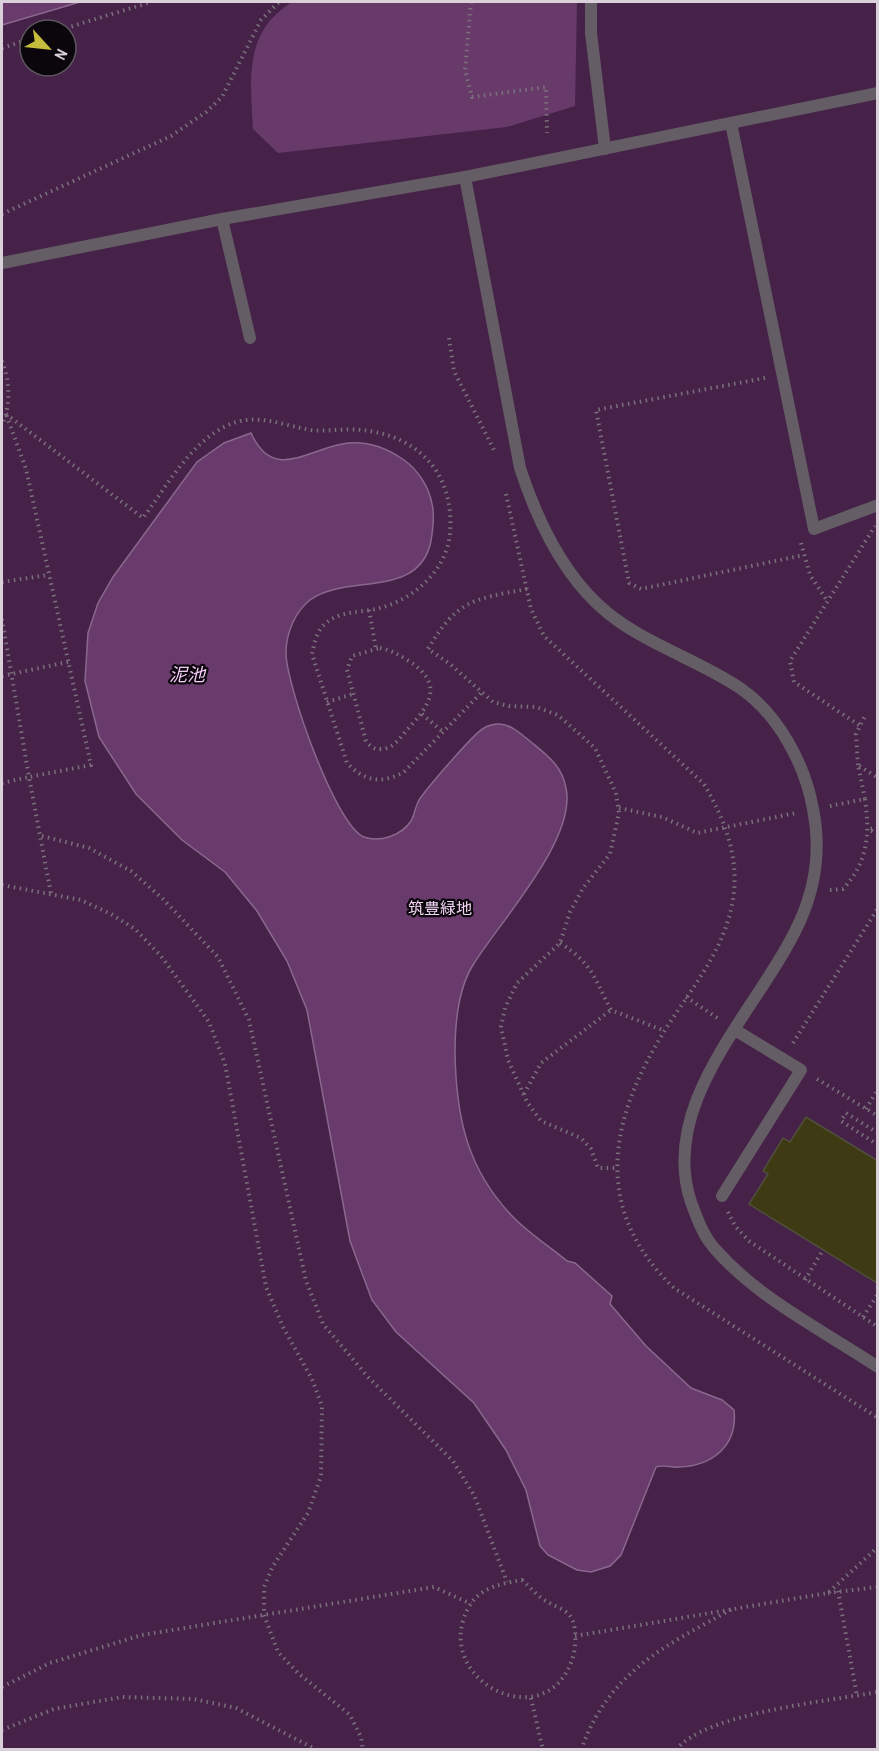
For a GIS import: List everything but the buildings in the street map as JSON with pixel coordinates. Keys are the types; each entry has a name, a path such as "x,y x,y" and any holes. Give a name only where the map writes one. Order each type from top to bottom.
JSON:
{"lane":[{"path":"591,2 591,33 605,149"},
{"path":"2,263 222,219 465,177 878,93"},
{"path":"731,123 814,529 878,505"},
{"path":"465,177 520,468 531,503 555,547 580,585 608,613 634,631 741,688 768,713 788,742 805,776 813,809 818,853 812,888 799,923 735,1030 695,1103 684,1146 684,1180 697,1219 712,1246 748,1282 878,1367"},
{"path":"222,219 250,338"},
{"path":"722,1196 801,1070 735,1030"}],"path":[{"path":"78,24 151,2"},
{"path":"2,214 171,136 206,112 222,97 261,20 279,2"},
{"path":"471,2 465,70 472,97 546,87 547,133"},
{"path":"2,48 18,43"},
{"path":"449,338 454,371 464,394 482,423 497,459"},
{"path":"2,361 8,390 6,414 2,424"},
{"path":"769,378 596,410 629,583 640,589 804,555"},
{"path":"2,783 91,765 26,469 6,414"},
{"path":"6,414 143,518 193,451 222,428 246,418 266,419 326,431 360,429 387,435 408,445 430,459 442,478 450,503 450,535 444,556 435,573 419,588 400,600 369,610 341,615 323,625 315,640 312,654 347,763 357,773 372,780 388,780 404,772 481,693"},
{"path":"505,486 531,609 544,636 705,784 727,828 735,869 733,904 725,934 687,998 664,1031 623,1116 617,1142 616,1168 619,1193 628,1223 640,1248 657,1272 674,1288 878,1418"},
{"path":"859,725 794,682 790,661 873,532 878,519"},
{"path":"799,532 810,574 828,602"},
{"path":"2,582 48,574"},
{"path":"527,589 470,601 451,615 428,650 450,664 493,702 509,706 536,707 558,715 574,728 599,755 616,793 619,808 610,854 583,888 570,912 560,944 518,983 505,1008 501,1027 508,1060 524,1095 541,1121 581,1138 591,1149 598,1168 616,1168"},
{"path":"369,610 376,649"},
{"path":"2,620 51,894"},
{"path":"376,649 388,650 423,670 430,682 431,693 426,710 392,746 382,749 373,748 366,741 353,693 347,670 348,662 358,652 376,649"},
{"path":"2,676 68,662"},
{"path":"327,702 353,693"},
{"path":"422,714 443,732"},
{"path":"812,888 843,889 853,878 864,854 869,829 858,765 856,734 866,714"},
{"path":"858,765 878,778"},
{"path":"619,808 662,817 697,833 865,799"},
{"path":"869,829 878,828"},
{"path":"869,829 878,835"},
{"path":"42,836 89,848 131,871 163,899 218,957 249,1020 306,1281 323,1324 368,1377 453,1461 474,1495 507,1582"},
{"path":"2,885 81,900 111,914 135,929 161,956 209,1022 225,1064 266,1287 283,1327 312,1379 322,1406 321,1476 308,1513 273,1566 264,1587 264,1615 278,1652 298,1673 350,1715 361,1737 363,1749"},
{"path":"783,1059 878,908"},
{"path":"560,944 580,956 593,972 611,1010 664,1031"},
{"path":"687,998 735,1030"},
{"path":"524,1095 541,1063 611,1010"},
{"path":"801,1070 878,1116"},
{"path":"866,1109 878,1089"},
{"path":"878,1133 846,1113 841,1121 878,1145"},
{"path":"722,1196 735,1226 749,1241 878,1327"},
{"path":"805,1280 823,1250"},
{"path":"863,1317 878,1294"},
{"path":"828,1593 878,1547"},
{"path":"522,1580 546,1602 563,1610 572,1619 575,1636 574,1654 568,1672 548,1692 531,1698 495,1690 479,1681 463,1651 461,1630 471,1604 476,1594 507,1582 522,1580"},
{"path":"2,1687 50,1663 142,1635 434,1587 471,1604"},
{"path":"575,1636 737,1606 878,1587"},
{"path":"838,1592 857,1696"},
{"path":"581,1749 591,1722 610,1693 634,1667 665,1646 737,1606"},
{"path":"676,1749 698,1731 724,1720 878,1692"},
{"path":"2,1730 54,1710 122,1697 194,1699 236,1708 317,1749"},
{"path":"531,1698 543,1749"}],"green space":[{"name":"筑豊緑地","path":"2,2 877,2 877,1749 2,1750"}],"shaded area":[{"path":"292,2 577,2 575,106 507,127 278,153 253,129 251,74 253,58 265,27 276,14"}],"water":[{"path":"2,2 80,2 26,18 18,18 18,20 2,25"},
{"name":"泥池","path":"251,433 260,448 271,457 282,460 294,459 348,443 378,446 409,464 422,479 431,498 434,518 431,541 424,559 412,571 397,578 325,592 310,600 296,617 288,638 286,653 288,669 303,722 327,782 352,827 370,839 384,838 402,830 411,821 419,800 440,773 479,732 492,725 503,724 520,733 553,762 564,780 566,808 560,831 549,855 473,965 458,1007 456,1076 458,1099 467,1141 485,1181 514,1218 567,1261 575,1263 612,1296 610,1304 646,1346 691,1388 722,1400 734,1410 732,1434 721,1451 712,1458 691,1466 656,1467 621,1555 610,1566 591,1572 577,1570 548,1555 540,1546 526,1490 506,1450 474,1403 396,1332 372,1300 350,1241 307,1010 287,961 257,911 225,872 182,840 136,794 99,737 85,681 88,633 98,603 113,577 197,462 224,443"}]}
